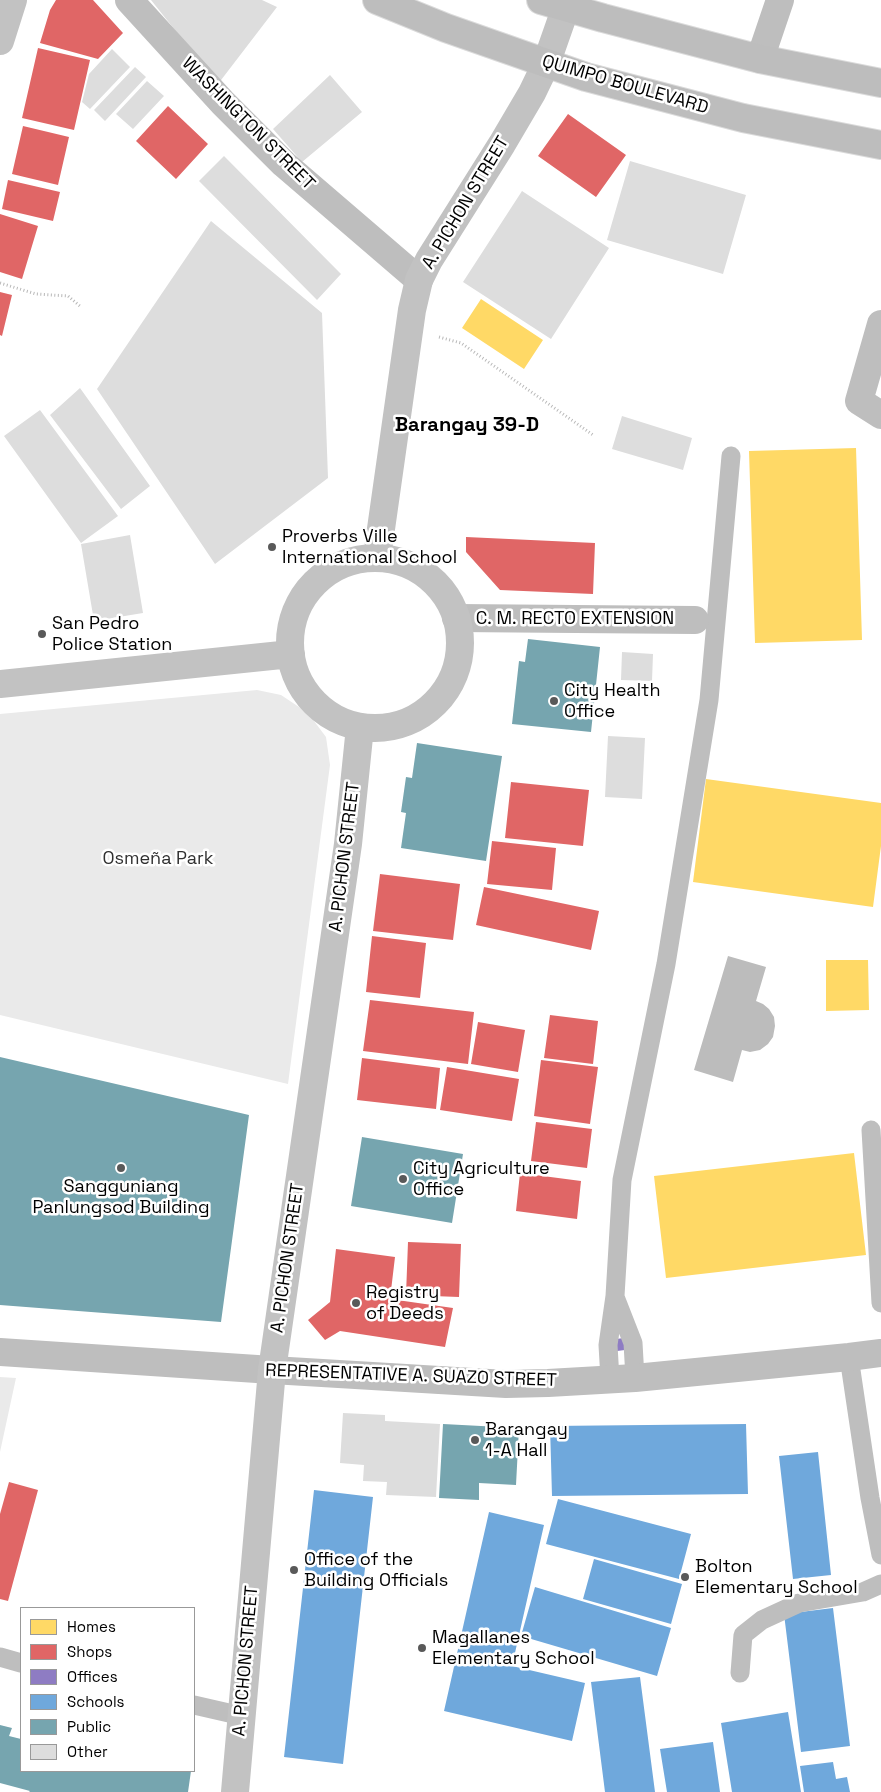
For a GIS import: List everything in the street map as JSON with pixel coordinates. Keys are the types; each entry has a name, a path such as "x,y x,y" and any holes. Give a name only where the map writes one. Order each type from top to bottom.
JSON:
{"main road":[{"path":"0,41 13,0"},
{"name":"QUIMPO BOULEVARD","path":"376,0 446,28 586,77 743,118 881,145"},
{"path":"553,4 760,58 881,83"},
{"name":"A. PICHON STREET","path":"377,557 412,310 419,280 429,260 532,93 546,64 553,4"},
{"path":"377,557 395,560 411,566 426,575 439,587 449,602 456,618 460,635 459,652 456,669 449,685 439,700 426,711 411,720 395,726 378,728 360,727 332,716 309,696 295,669 291,654 291,638 298,606 318,580 331,570 345,563 377,557"},
{"path":"0,684 291,654"},
{"name":"A. PICHON STREET","path":"235,1792 272,1370 348,844 360,727"}],"street":[{"name":"WASHINGTON STREET","path":"129,0 223,103 284,164 419,280"},
{"path":"760,58 780,0"},
{"path":"881,324 859,401 881,415"},
{"name":"C. M. RECTO EXTENSION","path":"456,618 705,620"},
{"name":"REPRESENTATIVE A. SUAZO STREET","path":"0,1352 506,1384 622,1379 849,1357 881,1352"}],"lane":[{"path":"622,1379 608,1345 615,1296 622,1180 666,964 709,700 705,620 731,456"},
{"path":"871,1130 881,1303"},
{"path":"615,1296 633,1342 622,1379"},
{"path":"849,1357 870,1498 881,1555"},
{"path":"740,1673 743,1635 762,1620 799,1603 863,1592 881,1584"},
{"path":"0,1658 20,1663"},
{"path":"195,1705 242,1716"}],"path":[{"path":"0,283 36,294 68,296 81,307"},
{"path":"410,328 461,343 593,435"}],"green space":[{"name":"Osmeña Park","path":"257,690 281,695 308,713 326,737 330,765 288,1084 0,1015 0,714"},
{"path":"0,1377 16,1378 0,1452"}],"shaded area":[{"path":"728,956 766,967 756,1001 769,1009 774,1017 775,1026 773,1037 760,1050 750,1052 742,1050 733,1082 694,1070"}],"building: Homes":[{"path":"481,299 543,340 524,369 462,328"},
{"path":"856,448 862,640 755,643 749,451"},
{"path":"706,779 881,803 881,846 873,907 693,882"},
{"path":"826,960 868,960 869,1010 826,1011"},
{"path":"854,1153 866,1255 666,1278 654,1176"}],"building: Shops":[{"path":"56,0 93,0 123,33 98,59 40,43 50,10"},
{"path":"38,48 90,60 74,130 22,118"},
{"path":"168,106 208,144 176,179 136,141"},
{"path":"568,114 626,155 596,197 538,156"},
{"path":"23,126 69,137 58,185 12,174"},
{"path":"8,180 60,192 53,221 2,209"},
{"path":"0,214 38,226 22,279 0,272"},
{"path":"0,292 12,295 2,336 0,335"},
{"path":"466,537 595,543 593,594 500,590 466,552"},
{"path":"511,782 589,790 583,846 505,838"},
{"path":"492,841 556,848 552,890 487,884"},
{"path":"380,874 460,884 453,940 373,931"},
{"path":"484,887 599,911 591,950 476,925"},
{"path":"372,936 426,943 420,998 366,992"},
{"path":"370,1000 474,1012 468,1064 363,1051"},
{"path":"550,1015 598,1021 593,1064 544,1058"},
{"path":"478,1022 525,1030 518,1072 471,1064"},
{"path":"362,1058 440,1068 436,1109 357,1100"},
{"path":"541,1060 598,1067 590,1124 534,1116"},
{"path":"447,1067 519,1079 512,1121 440,1110"},
{"path":"536,1122 592,1129 587,1168 531,1161"},
{"path":"520,1173 581,1181 577,1219 516,1211"},
{"path":"408,1242 461,1244 459,1297 406,1295"},
{"path":"336,1249 395,1257 390,1299 453,1308 445,1347 340,1331 325,1340 308,1320 330,1302"},
{"path":"9,1482 38,1490 8,1601 0,1599 0,1514"}],"building: Offices":[{"path":"624,1338 625,1350 617,1351 616,1339"}],"building: Schools":[{"path":"746,1424 748,1494 552,1496 550,1426"},
{"path":"818,1452 831,1575 793,1579 779,1456"},
{"path":"314,1490 373,1497 343,1764 284,1757"},
{"path":"558,1499 691,1534 679,1579 546,1544"},
{"path":"489,1512 544,1525 512,1666 585,1683 572,1741 444,1711"},
{"path":"594,1559 682,1584 671,1624 583,1599"},
{"path":"535,1587 671,1628 657,1676 521,1636"},
{"path":"833,1608 850,1746 801,1752 784,1614"},
{"path":"640,1677 655,1792 605,1792 591,1682"},
{"path":"788,1712 801,1792 732,1792 721,1723"},
{"path":"713,1742 720,1792 667,1792 660,1749"},
{"path":"833,1762 836,1779 847,1777 850,1792 804,1792 800,1766"}],"building: Public":[{"name":"City Health Office","path":"528,639 600,647 591,732 512,724 519,661 525,662"},
{"path":"417,743 502,756 486,861 401,848 406,813 401,812 406,777 412,778"},
{"name":"Sangguniang Panlungsod Building","path":"0,1057 249,1115 221,1322 0,1305"},
{"path":"362,1137 463,1154 452,1223 351,1206"},
{"path":"443,1424 519,1428 516,1485 479,1483 479,1500 439,1498"},
{"path":"0,1725 12,1728 9,1736 20,1739 20,1772 191,1772 188,1792 29,1792 0,1783"}],"building: Other":[{"path":"151,0 262,0 277,7 218,84"},
{"path":"112,49 130,67 90,109 82,102 89,74"},
{"path":"135,67 146,77 105,121 94,110"},
{"path":"330,75 362,112 302,162 273,129"},
{"path":"147,81 164,96 133,129 116,114"},
{"path":"224,156 341,274 317,300 199,181"},
{"path":"630,161 746,195 723,274 607,240"},
{"path":"522,191 609,248 551,339 463,282"},
{"path":"211,221 322,313 328,478 215,564 97,389"},
{"path":"80,388 150,486 121,509 50,415"},
{"path":"40,410 118,516 81,543 4,436"},
{"path":"622,416 692,438 683,470 612,449"},
{"path":"130,535 143,613 94,621 81,544"},
{"path":"622,652 653,654 652,681 621,680"},
{"path":"608,736 645,738 642,799 605,797"},
{"path":"343,1413 385,1415 385,1421 440,1424 436,1497 386,1495 387,1482 363,1481 364,1465 340,1463"}],"place":[{"name":"Proverbs Ville International School","path":"272,547"},
{"name":"San Pedro Police Station","path":"42,634"},
{"name":"City Health Office","path":"554,701"},
{"name":"Sangguniang Panlungsod Building","path":"121,1168"},
{"name":"City Agriculture Office","path":"403,1179"},
{"name":"Registry of Deeds","path":"356,1303"},
{"name":"Barangay 1-A Hall","path":"475,1440"},
{"name":"Office of the Building Officials","path":"294,1570"},
{"name":"Bolton Elementary School","path":"685,1577"},
{"name":"Magallanes Elementary School","path":"422,1648"}],"district":[{"name":"Barangay 39-D","path":"467,426"}]}
